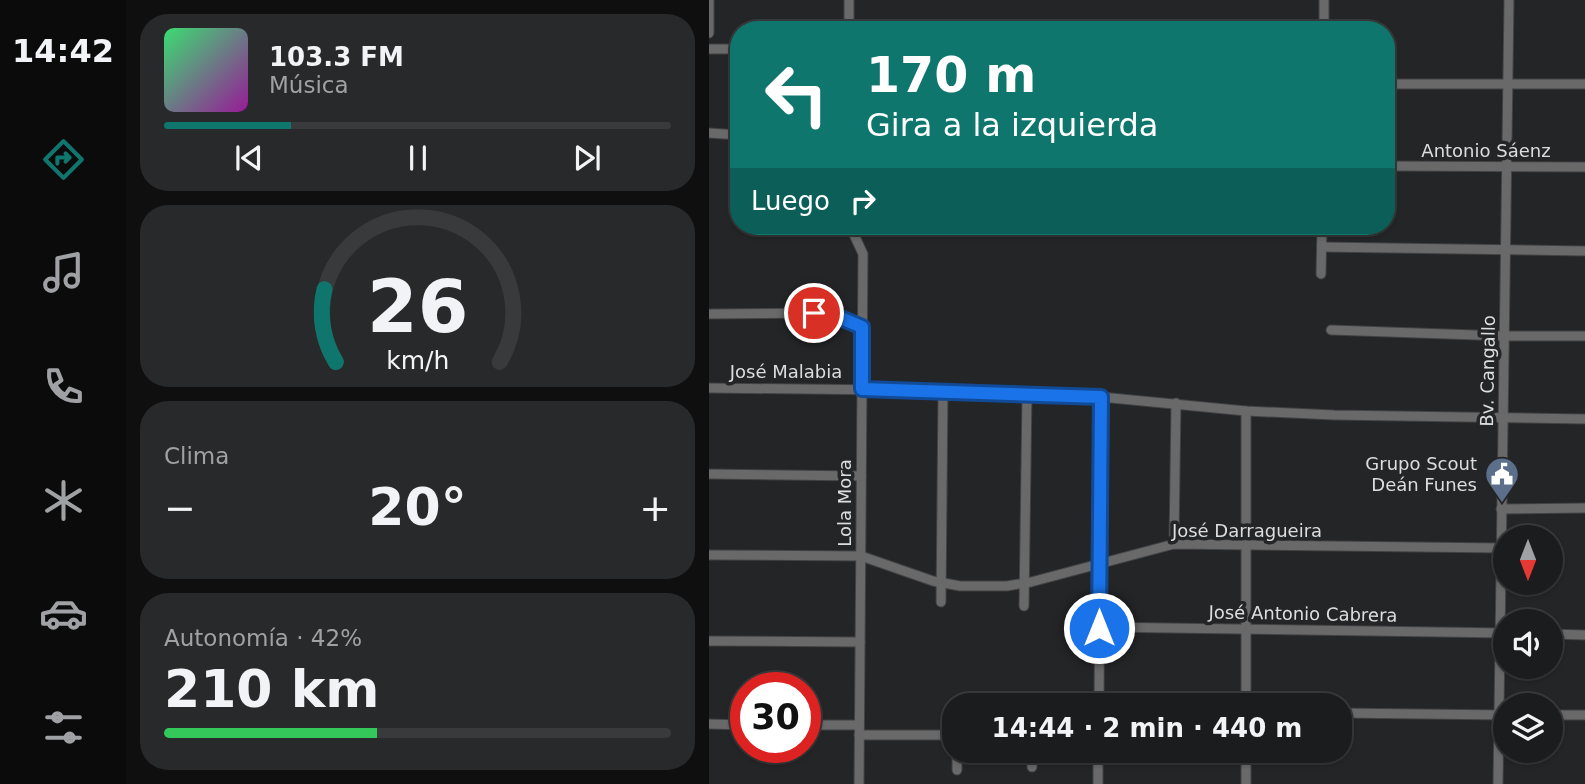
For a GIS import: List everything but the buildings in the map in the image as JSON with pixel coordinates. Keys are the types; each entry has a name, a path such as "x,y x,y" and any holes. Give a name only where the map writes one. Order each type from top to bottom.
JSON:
{"street":[{"path":"709,0 709,33"},
{"path":"849,0 849,21"},
{"path":"1324,0 1324,21"},
{"name":"Bv. Cangallo","path":"1501,525 1509,0"},
{"path":"709,49 730,49"},
{"path":"1395,84 1585,84"},
{"path":"709,133 730,134"},
{"name":"Antonio Sáenz","path":"1395,166 1585,167"},
{"name":"Lola Mora","path":"854,235 863,254 859,784"},
{"path":"1321,274 1322,235"},
{"path":"1322,247 1585,251"},
{"path":"709,314 829,313 862,327"},
{"path":"1331,330 1585,336"},
{"name":"José Malabia","path":"709,388 943,391 1101,397 1246,411 1334,415 1585,419"},
{"path":"941,601 943,391"},
{"path":"1024,606 1027,394"},
{"path":"1099,693 1101,397"},
{"path":"1174,544 1176,403"},
{"path":"1246,411 1246,693"},
{"path":"709,474 861,475"},
{"path":"1501,509 1585,508"},
{"name":"José Darragueira","path":"709,555 861,556 941,583 960,586 1025,583 1174,544 1493,548"},
{"name":"José Antonio Cabrera","path":"1099,628 1493,633"},
{"path":"1563,634 1585,635"},
{"path":"709,641 860,642"},
{"path":"1352,713 1493,715"},
{"path":"1563,715 1585,715"},
{"path":"709,724 730,724"},
{"path":"821,726 942,734"},
{"path":"957,763 957,770"},
{"path":"1098,763 1098,784"},
{"path":"1246,763 1246,784"},
{"name":"Bv. Cangallo","path":"1498,784 1499,763"}],"place":[{"name":"Grupo Scout Deán Funes","path":"1502,504"}],"route":[{"path":"814,313 829,313 862,327 862,389 1101,397 1099,628"}]}
